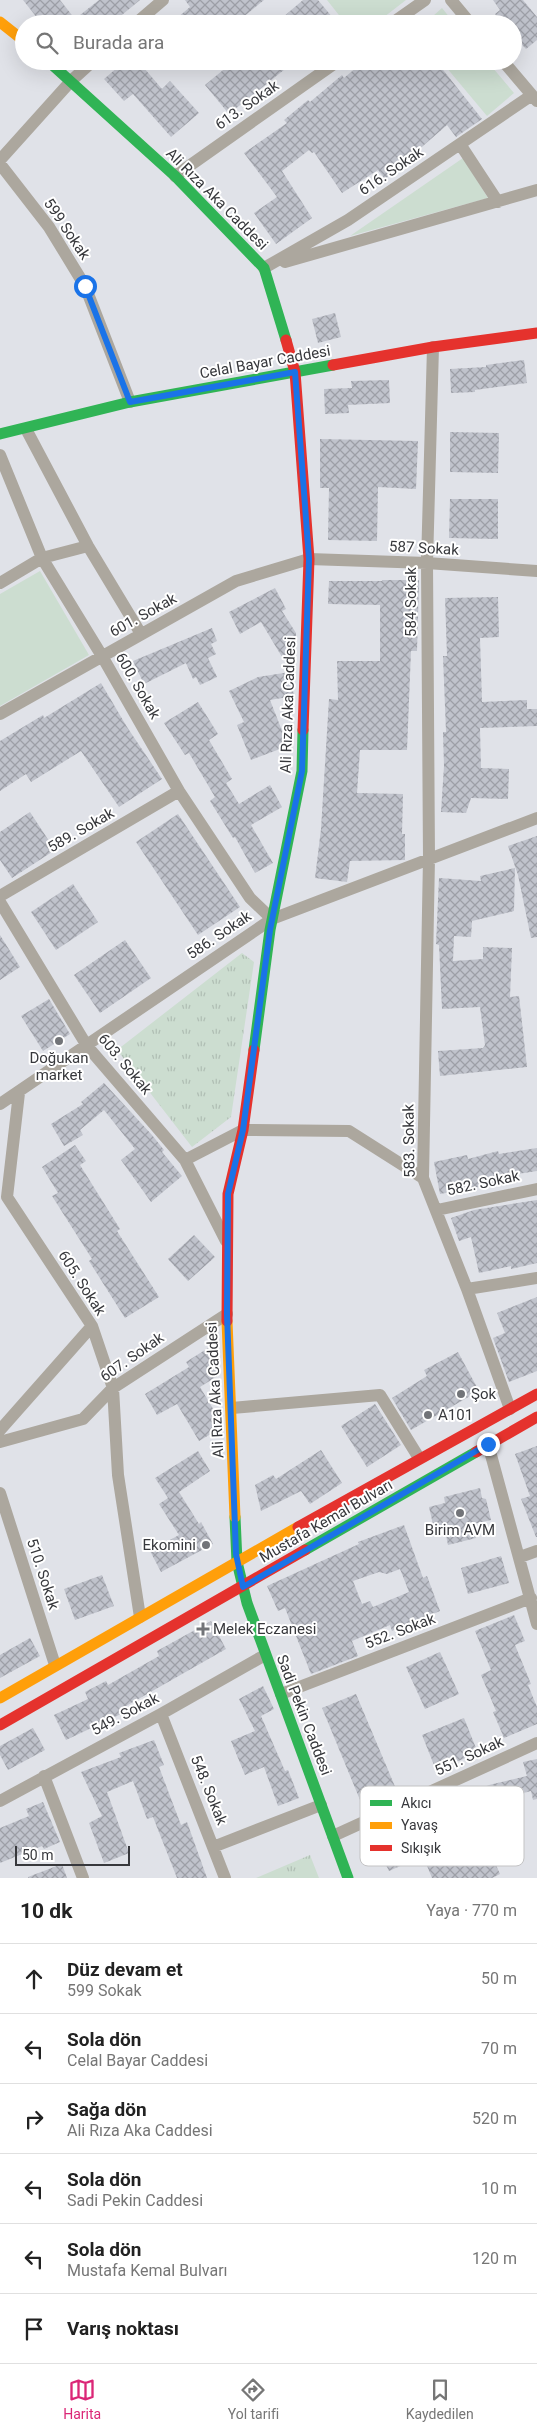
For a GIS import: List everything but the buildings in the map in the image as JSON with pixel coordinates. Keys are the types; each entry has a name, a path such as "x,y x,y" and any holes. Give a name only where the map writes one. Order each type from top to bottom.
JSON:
{"street":[{"path":"404,15 425,0"},
{"path":"451,0 464,15"},
{"path":"144,15 158,1"},
{"path":"0,22 15,34"},
{"name":"Ali Rıza Aka Caddesi","path":"58,70 175,176 264,268 295,372 309,559 302,771 272,919 243,1130 228,1194 227,1314 237,1562"},
{"path":"0,160 83,70"},
{"name":"613. Sokak","path":"175,176 325,70"},
{"path":"511,70 534,98"},
{"name":"616. Sokak","path":"264,268 348,220 460,144 534,98"},
{"path":"460,144 498,202"},
{"name":"599 Sokak","path":"0,164 48,227 85,286 130,402"},
{"path":"264,268 537,190"},
{"name":"Celal Bayar Caddesi","path":"0,434 130,402 433,347 537,333"},
{"name":"584 Sokak","path":"429,858 427,563 433,347"},
{"path":"26,429 88,546 142,634"},
{"name":"600. Sokak","path":"0,455 42,558 102,656 179,791 250,898 272,919"},
{"path":"0,582 42,558 88,546"},
{"name":"587 Sokak","path":"309,559 427,563 537,571"},
{"name":"601. Sokak","path":"0,714 236,581 309,559"},
{"name":"589. Sokak","path":"0,896 179,791"},
{"name":"586. Sokak","path":"0,1104 19,1093 272,919 537,818"},
{"name":"583. Sokak","path":"429,858 423,1178 467,1289 510,1409"},
{"name":"603. Sokak","path":"0,902 87,1046 185,1160 227,1244"},
{"name":"605. Sokak","path":"19,1093 4,1201 92,1326 113,1388 118,1475 140,1617"},
{"path":"185,1160 243,1130 349,1131 423,1178"},
{"name":"582. Sokak","path":"437,1210 537,1189"},
{"path":"467,1289 537,1278"},
{"name":"607. Sokak","path":"0,1442 82,1419 113,1388 227,1314"},
{"path":"0,1430 92,1326"},
{"name":"Mustafa Kemal Bulvarı","path":"0,1698 419,1458 537,1394"},
{"path":"232,1408 380,1395 419,1458"},
{"name":"Mustafa Kemal Bulvarı","path":"0,1725 243,1587 537,1416"},
{"path":"488,1444 537,1624"},
{"name":"510. Sokak","path":"0,1493 55,1666"},
{"path":"520,1557 537,1551"},
{"name":"Sadi Pekin Caddesi","path":"237,1562 265,1655 348,1878"},
{"name":"552. Sokak","path":"281,1694 530,1598"},
{"name":"549. Sokak","path":"0,1801 265,1655"},
{"name":"548. Sokak","path":"161,1714 225,1878"},
{"name":"551. Sokak","path":"442,1786 537,1742"},
{"path":"44,1776 83,1878"},
{"path":"213,1847 322,1805"},
{"name":"551. Sokak","path":"333,1836 360,1824"}],"green space":[{"path":"327,0 406,0 387,15 339,15"},
{"path":"442,8 448,15 434,15"},
{"path":"449,70 495,70 514,93 487,116"},
{"path":"463,158 488,198 350,236"},
{"path":"40,571 89,655 0,706 0,594"},
{"path":"242,953 254,962 231,1117 192,1147 117,1050"},
{"path":"310,1855 319,1878 256,1878"}],"traffic: fast":[{"path":"58,70 175,176 264,268 286,340"},
{"path":"0,434 130,402 333,365"},
{"path":"254,1050 270,930 302,771 303,730"},
{"path":"305,1550 476,1452"},
{"path":"235,1517 237,1562 247,1603 348,1878"}],"traffic: slow":[{"path":"0,22 15,34"},
{"path":"227,1321 235,1517"},
{"path":"0,1698 298,1527"}],"traffic: jam":[{"path":"333,365 433,347 537,333"},
{"path":"286,340 295,372 309,559 303,730"},
{"path":"227,1321 228,1194 243,1130 254,1050"},
{"path":"298,1527 537,1394"},
{"path":"476,1452 537,1417"},
{"path":"0,1725 305,1550"}],"place":[{"name":"Doğukan market","path":"59,1041"},
{"name":"Şok","path":"461,1394"},
{"name":"A101","path":"428,1415"},
{"name":"Birim AVM","path":"460,1513"},
{"name":"Ekomini","path":"206,1545"},
{"name":"Melek Eczanesi","path":"203,1629"}],"route":[{"path":"85,286 130,402 295,372 309,559 302,771 270,930 243,1130 228,1194 227,1314 236,1554 243,1587 488,1444"}]}
